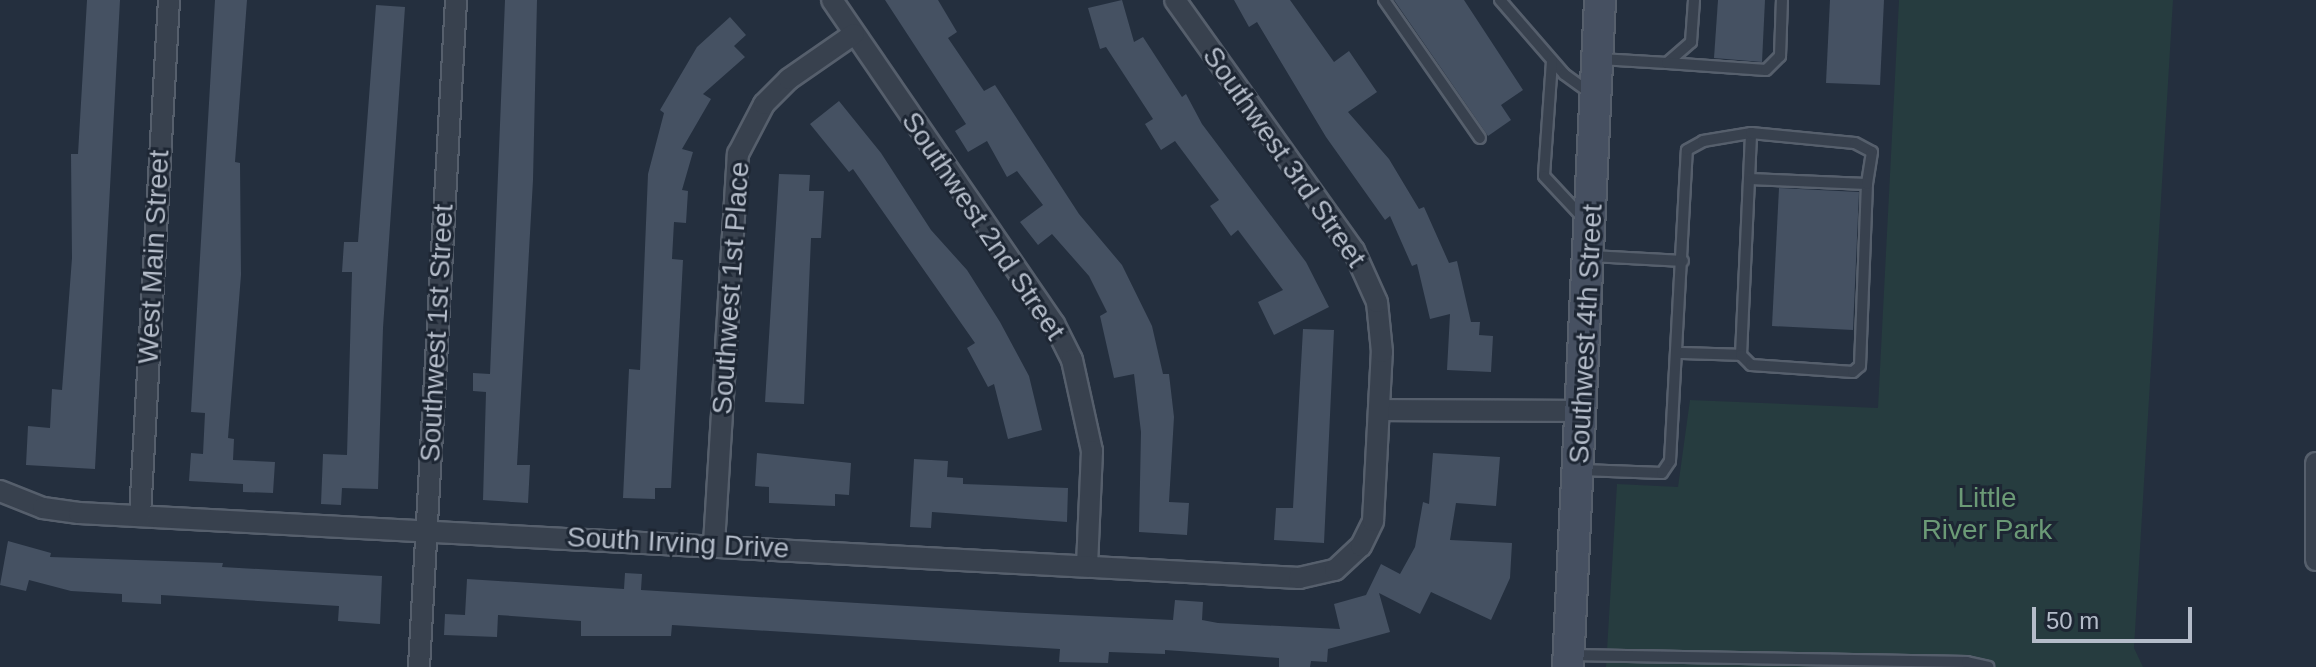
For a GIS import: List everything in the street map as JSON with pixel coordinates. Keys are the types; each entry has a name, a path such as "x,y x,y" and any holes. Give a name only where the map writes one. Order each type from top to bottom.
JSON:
{"main road":[{"name":"Southwest 4th Street","path":"1568,661 1583,411 1600,0"}],"street":[{"name":"West Main Street","path":"140,515 169,0"},
{"name":"Southwest 1st Street","path":"419,667 456,0"},
{"name":"Southwest 2nd Street","path":"832,0 1054,324 1072,360 1092,451 1087,565"},
{"name":"Southwest 3rd Street","path":"1175,0 1369,279 1381,327 1373,521 1354,556"},
{"name":"Southwest 1st Place","path":"714,544 738,154 764,104 789,79 854,34"},
{"path":"1379,410 1583,411"},
{"path":"2316,463 2316,560"},
{"name":"South Irving Drive","path":"0,491 43,508 140,515 1299,578 1335,570 1354,556"}],"lane":[{"path":"1384,0 1480,138"},
{"path":"1500,0 1552,61 1596,98"},
{"path":"1667,63 1691,42 1694,0"},
{"path":"1598,59 1766,70 1780,56 1782,0"},
{"path":"1552,61 1544,176 1590,241 1683,261"},
{"path":"1741,355 1751,133"},
{"path":"1580,469 1662,473 1670,461 1679,353 1687,150 1703,141 1751,133 1855,143 1872,152 1867,184 1860,366 1853,372 1751,365 1741,355 1679,353"},
{"path":"1749,179 1867,184"},
{"path":"1568,661 1967,662 1988,667"}],"green space":[{"name":"Little River Park","path":"1899,0 2173,0 2134,648 2143,667 1606,667 1617,484 1678,487 1690,400 1878,408"}],"building":[{"path":"87,0 120,0 95,469 26,465 28,426 50,428 52,389 62,390 72,258 71,154 78,154"},
{"path":"215,0 247,0 235,162 240,163 241,275 228,438 234,439 233,460 275,462 273,493 243,492 243,484 189,481 191,453 203,454 205,413 191,412"},
{"path":"505,0 537,0 533,180 517,465 530,465 528,503 483,500 486,392 473,391 473,373 490,374"},
{"path":"885,0 938,0 957,32 948,38 984,91 995,85 1079,214 1122,265 1152,326 1163,374 1169,374 1174,417 1169,502 1189,503 1187,535 1139,532 1141,432 1134,374 1114,378 1100,316 1107,312 1089,276 1052,234 1038,245 1020,222 1043,205 1017,171 1007,177 987,141 968,152 955,131 966,124"},
{"path":"1122,0 1134,42 1143,37 1182,97 1186,94 1202,124 1306,262 1329,307 1274,335 1258,302 1283,290 1238,230 1231,236 1210,206 1219,200 1175,141 1161,150 1145,124 1153,119 1106,47 1100,49 1088,8"},
{"path":"1234,0 1290,0 1334,62 1349,51 1377,92 1348,112 1389,159 1419,209 1424,207 1449,263 1457,261 1471,322 1480,322 1479,335 1493,336 1491,372 1447,370 1450,314 1430,319 1417,264 1412,266 1390,216 1385,220 1326,137 1257,22 1249,27"},
{"path":"1394,0 1464,0 1523,90 1501,105 1511,120 1488,136"},
{"path":"1718,0 1765,0 1762,62 1714,58"},
{"path":"1830,0 1884,0 1880,85 1826,83"},
{"path":"376,5 405,7 383,328 378,489 342,488 341,505 321,504 323,454 347,455 352,272 342,272 344,242 358,242"},
{"path":"730,17 746,35 734,46 745,57 703,94 711,99 682,149 693,152 682,190 688,191 686,223 674,222 672,259 683,260 671,488 655,488 655,499 623,498 629,369 640,370 648,174 664,113 660,110 697,47"},
{"path":"839,101 881,153 931,230 967,270 1000,322 1029,376 1042,430 1008,439 994,384 988,387 967,348 975,343 853,169 849,172 810,124"},
{"path":"779,174 810,175 809,191 824,191 821,238 811,238 804,404 765,402"},
{"path":"1779,188 1859,192 1853,330 1772,326"},
{"path":"1303,329 1334,330 1324,543 1274,540 1276,508 1293,508"},
{"path":"757,453 851,463 849,495 835,494 835,506 769,503 769,487 755,486"},
{"path":"1433,453 1500,457 1496,506 1456,503 1450,540 1512,543 1510,578 1491,620 1431,592 1420,614 1379,593 1390,632 1328,649 1327,662 1311,661 1310,667 1279,667 1279,658 1165,650 1165,654 1109,652 1108,663 1059,662 1060,649 672,625 671,636 581,636 581,621 498,615 497,637 444,635 445,614 465,615 467,579 624,589 625,573 642,574 641,590 1007,612 1173,620 1175,600 1203,602 1202,620 1340,629 1334,604 1366,595 1381,564 1400,574 1415,547 1423,502 1429,504"},
{"path":"914,459 948,461 947,477 963,478 963,484 1068,488 1067,522 932,512 931,528 910,527"},
{"path":"8,541 51,553 50,557 223,563 222,567 382,576 380,624 338,621 339,606 161,595 161,604 122,602 122,594 71,591 29,580 26,591 0,585"}]}
